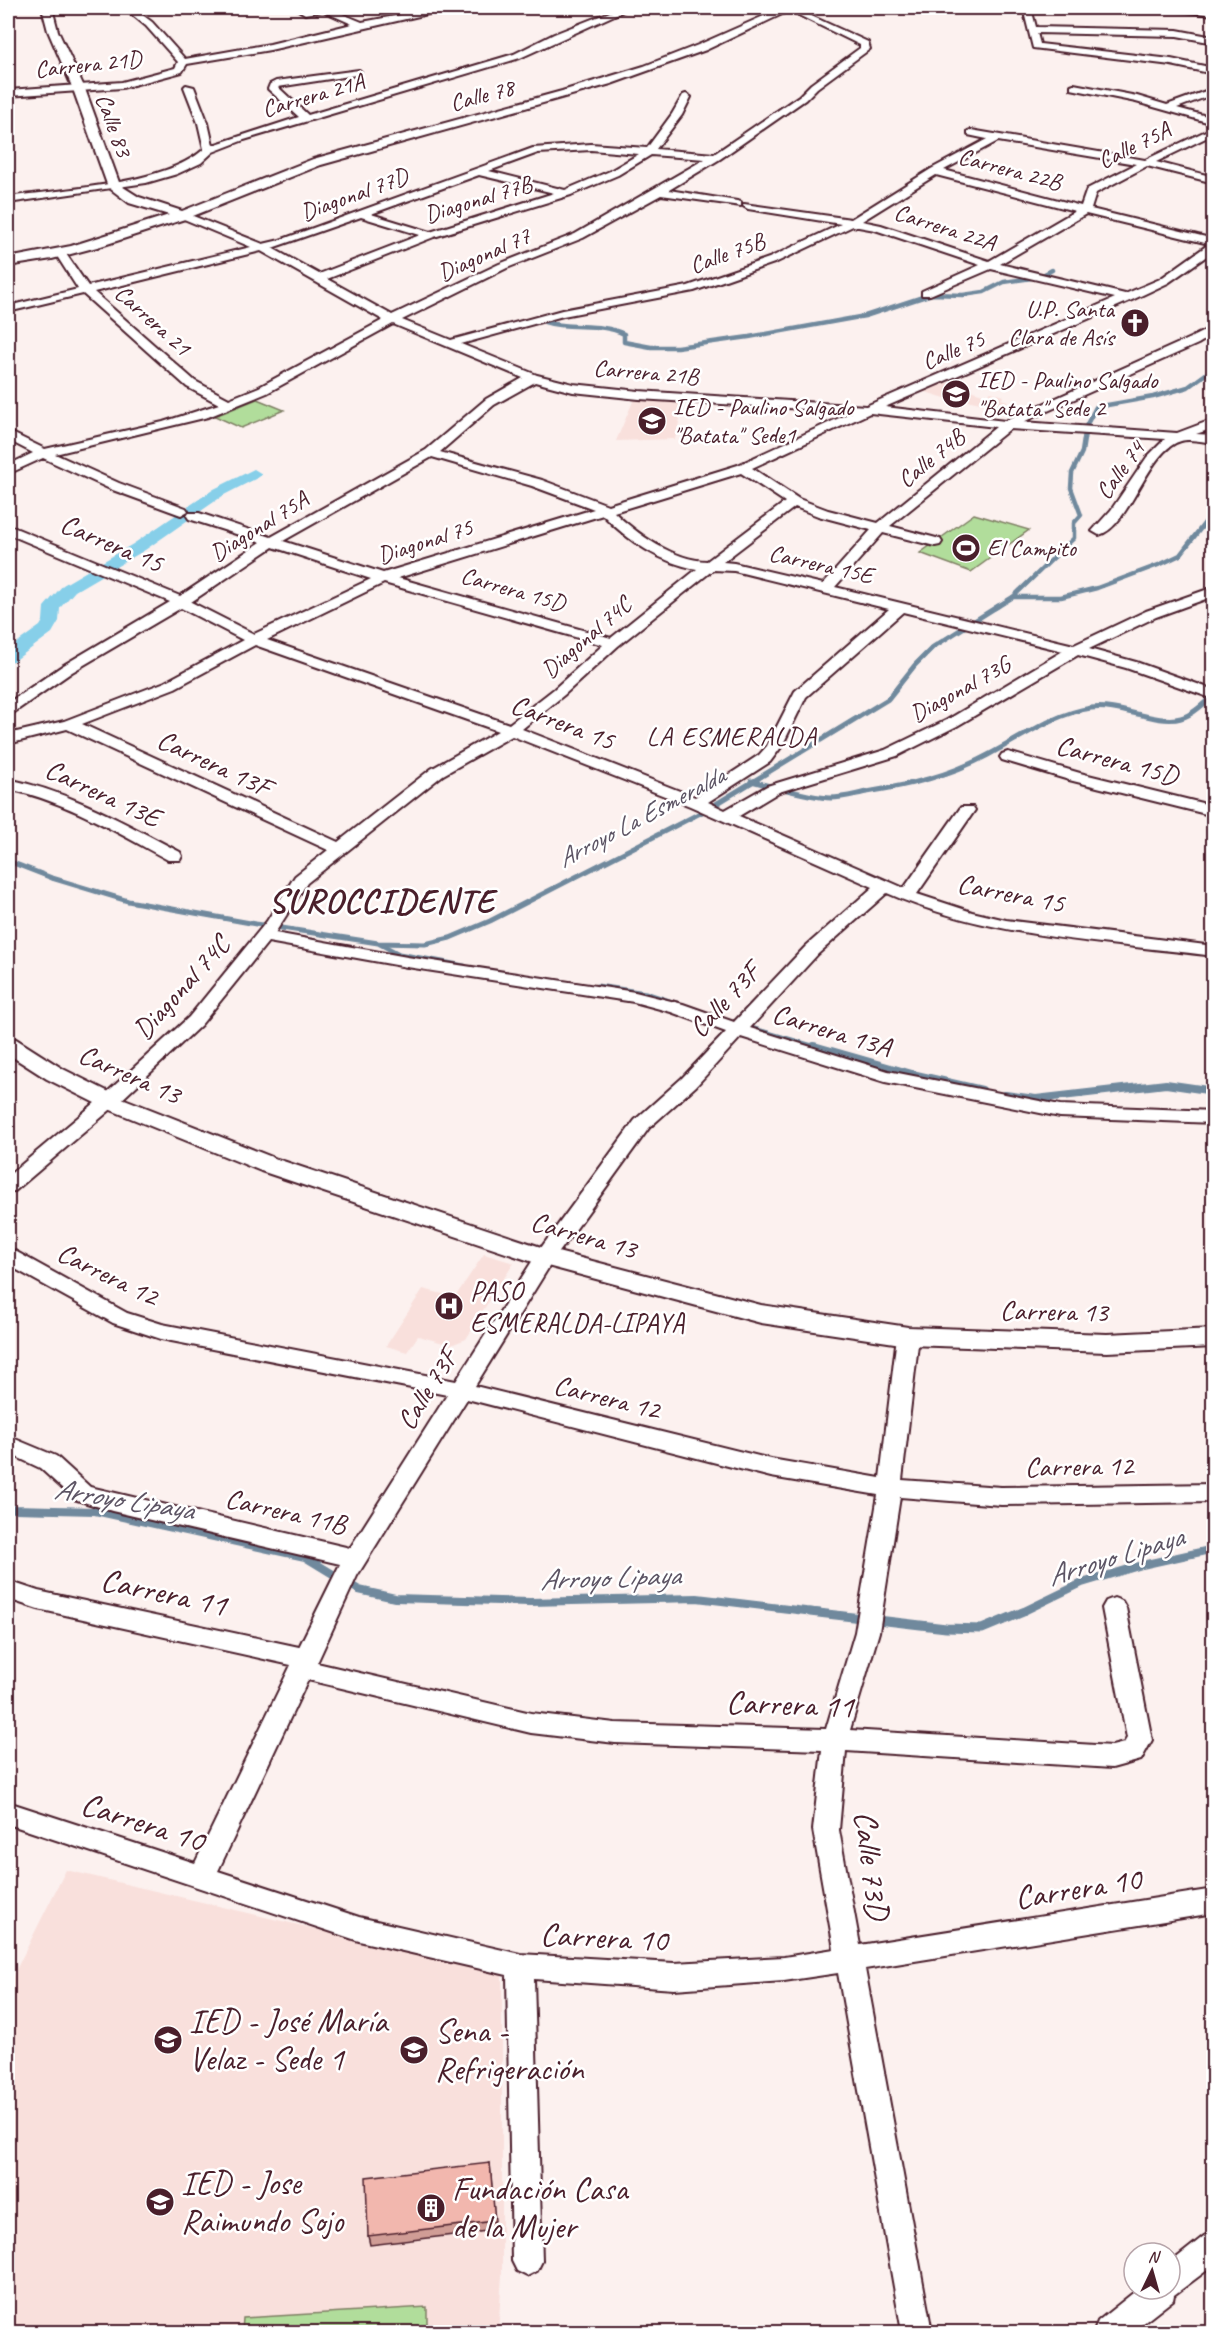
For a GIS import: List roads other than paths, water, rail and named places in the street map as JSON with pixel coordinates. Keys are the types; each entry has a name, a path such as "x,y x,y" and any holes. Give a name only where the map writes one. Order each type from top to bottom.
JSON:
{"street":[{"name":"Calle 83","path":"47,8 53,31 79,89 114,187 134,200 183,215"},
{"path":"128,8 149,24 183,62"},
{"path":"299,8 305,11 322,8 361,25"},
{"name":"Carrera 21D","path":"8,93 122,85 179,70 183,62 270,47 361,25 450,8"},
{"name":"Carrera 21A","path":"8,200 114,187 173,172 197,161 208,150 240,138 517,56 556,36 626,8"},
{"name":"Diagonal 77","path":"8,470 43,453 166,425 263,390 392,320 503,266 579,236 659,192 716,157 802,98 814,86 865,49 866,44 789,8"},
{"name":"Calle 78","path":"183,215 273,177 318,162 577,91 645,69 712,44 789,8"},
{"path":"1027,8 1036,46 1171,62 1214,71"},
{"path":"1034,30 1175,18 1214,12"},
{"path":"1175,18 1214,40"},
{"path":"306,118 273,89 273,86 279,83 356,72"},
{"path":"189,87 212,127 240,138"},
{"path":"1074,87 1170,107 1214,121"},
{"path":"1170,107 1214,91"},
{"path":"649,152 677,115 686,97"},
{"path":"208,150 212,127"},
{"name":"Calle 75A","path":"926,293 990,265 1085,210 1091,191 1214,130"},
{"path":"971,133 1146,163 1214,180"},
{"name":"Calle 75B","path":"449,344 562,313 690,289 773,260 854,222 935,171 995,138"},
{"name":"Diagonal 77D","path":"8,309 264,248 537,150 563,147 716,157"},
{"name":"Diagonal 77B","path":"317,279 430,235 567,193 614,173 649,152"},
{"path":"477,171 567,193"},
{"name":"Carrera 22B","path":"935,171 1214,244"},
{"name":"Carrera 22A","path":"659,192 877,227 990,265 1128,298"},
{"path":"361,214 430,235"},
{"path":"8,262 60,253 183,215"},
{"name":"Carrera 21B","path":"183,215 264,248 392,320 532,378 573,388 639,395 867,410 1007,425 1214,439"},
{"name":"Calle 75","path":"867,410 1164,281 1214,244"},
{"name":"Carrera 21","path":"60,253 85,290 191,384 229,404"},
{"name":"Calle 74B","path":"827,588 880,528 1007,425 1194,341 1214,329"},
{"name":"Diagonal 75A","path":"8,710 67,669 181,602 271,542 431,453 490,402 532,378"},
{"name":"Diagonal 75","path":"8,739 69,724 170,685 254,640 382,578 603,508 743,468 867,410"},
{"name":"Calle 74","path":"1099,531 1112,520 1161,450 1179,438 1214,423"},
{"name":"Carrera 15D","path":"8,435 142,498 382,578 613,643"},
{"name":"Carrera 15E","path":"431,453 537,483 603,508 622,528 648,546 695,565 724,565 956,620 1131,665 1208,693"},
{"path":"743,468 794,502 823,513 935,542"},
{"name":"Diagonal 74C","path":"8,1186 109,1101 195,1021 267,930 302,880 437,772 511,730 559,692 613,643 761,525 794,502"},
{"name":"Carrera 15","path":"8,529 181,602 254,640 511,730 698,804 907,896 967,916 1006,925 1214,951"},
{"name":"Diagonal 73G","path":"724,816 778,788 891,753 952,723 1076,650 1151,614 1214,591"},
{"path":"698,804 768,756 790,708 800,694 900,607"},
{"name":"Carrera 13F","path":"69,724 339,849"},
{"name":"Carrera 15D","path":"1008,757 1075,777 1214,811"},
{"name":"Carrera 13E","path":"8,784 25,786 43,793 91,814 174,856"},
{"path":"907,896 968,810"},
{"name":"Calle 73F","path":"202,1877 347,1573 545,1257 642,1124 689,1082 812,950 885,886"},
{"name":"Carrera 13A","path":"267,930 416,959 635,997 743,1024 885,1076 1060,1111 1184,1118 1214,1117"},
{"name":"Carrera 13","path":"8,1044 55,1074 109,1101 269,1165 545,1257 761,1314 908,1336 1107,1343 1214,1338"},
{"name":"Carrera 12","path":"8,1256 120,1318 161,1331 461,1390 771,1468 890,1488 1001,1496 1214,1493"},
{"name":"Calle 73D","path":"908,1336 890,1488 868,1621 835,1740 826,1830 917,2332"},
{"name":"Carrera 11B","path":"8,1444 48,1462 82,1492 347,1573"},
{"name":"Carrera 11","path":"8,1590 38,1600 305,1664 531,1723 615,1732 835,1740 1112,1757 1132,1752 1140,1740 1114,1608"},
{"name":"Carrera 10","path":"8,1814 359,1929 520,1966 674,1976 784,1969 1214,1901"},
{"path":"520,1966 527,2261"},
{"path":"1182,2272 1214,2246"},
{"path":"1109,2332 1147,2301"}],"waterway":[{"path":"545,322 565,326 605,328 624,334 624,342 651,347 677,347 749,337 865,316 932,294 963,295 984,292 1004,282 1039,277 1052,270"},
{"name":"Arroyo La Esmeralda","path":"1013,597 1074,538 1074,523 1081,515 1071,488 1072,473 1082,452 1086,426 1096,407 1153,397 1188,387 1214,368"},
{"path":"8,657 46,629 51,621 52,607 69,588 139,547 219,492 254,474"},
{"path":"1013,597 1061,597 1097,588 1161,564 1180,555 1214,511"},
{"name":"Arroyo La Esmeralda","path":"995,608 1013,597"},
{"name":"Arroyo La Esmeralda","path":"753,781 888,699 915,665 933,647 998,606"},
{"path":"753,781 813,796 845,797 914,783 959,769 1050,721 1077,711 1102,708 1161,719 1181,718 1199,708 1214,694"},
{"name":"Arroyo La Esmeralda","path":"8,861 52,878 128,901 378,943 425,944 450,938 490,921 708,809 753,781"},
{"path":"380,944 399,954 464,966"},
{"path":"597,986 646,993 679,1004"},
{"path":"744,1026 819,1048"},
{"path":"814,1046 912,1074 982,1090"},
{"path":"1005,1095 1036,1099 1166,1084 1214,1091"},
{"name":"Arroyo Lipaya","path":"8,1506 14,1509 95,1511 305,1557 359,1590 395,1598 530,1602 697,1598 822,1613"},
{"name":"Arroyo Lipaya","path":"1020,1613 1082,1583 1142,1565 1214,1549"},
{"name":"Arroyo Lipaya","path":"810,1612 946,1628 982,1629 1023,1612"}],"place":[{"name":"U.P. Santa Clara de Asís","path":"1135,323"},
{"name":"IED - Paulino Salgado \"Batata\" Sede 2","path":"956,394"},
{"name":"IED - Paulino Salgado \"Batata'' Sede1","path":"652,421"},
{"name":"El Campito","path":"966,548"},
{"name":"PASO ESMERALDA-LIPAYA","path":"449,1306"},
{"name":"IED - José María Velaz - Sede 1","path":"168,2040"},
{"name":"Sena - Refrigeración","path":"414,2050"},
{"name":"IED - Jose Raimundo Sojo","path":"160,2202"},
{"name":"Fundación Casa de la Mujer","path":"431,2208"}],"district":[{"name":"LA ESMERALDA","path":"732,736"},
{"name":"SUROCCIDENTE","path":"382,900"}]}
